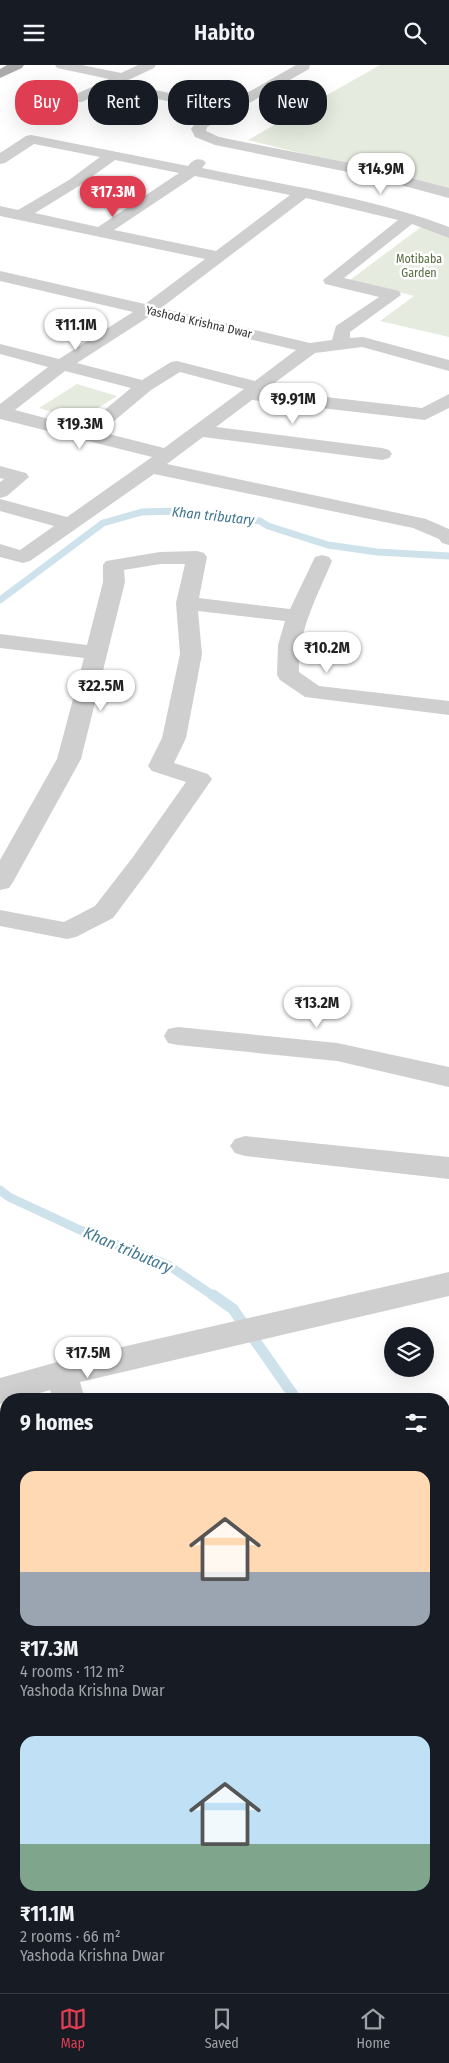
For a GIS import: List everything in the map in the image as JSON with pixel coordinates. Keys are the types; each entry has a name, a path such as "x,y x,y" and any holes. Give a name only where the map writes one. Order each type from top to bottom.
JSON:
{"main road":[{"path":"0,74 17,65"}],"street":[{"path":"62,65 111,80"},
{"path":"116,80 150,65"},
{"path":"249,96 304,66 297,65"},
{"path":"78,99 88,94"},
{"path":"201,125 198,129 200,135 215,141 338,165 449,193"},
{"path":"0,160 31,139 192,171 309,185 410,218 449,233"},
{"path":"102,231 192,171 208,151 208,147 216,145 215,141"},
{"path":"21,215 74,183 112,155"},
{"path":"0,412 62,365 148,310 220,257 309,185 338,165"},
{"path":"0,211 220,257"},
{"path":"340,344 342,330 393,295 331,280 410,218"},
{"name":"Yashoda Krishna Dwar","path":"0,276 310,348"},
{"path":"0,550 23,557 168,455 310,348 363,342 449,366"},
{"path":"0,349 145,385"},
{"path":"87,434 145,385 177,367 253,391 425,415 449,400"},
{"path":"431,410 449,415"},
{"path":"0,412 168,455"},
{"path":"199,431 382,454"},
{"path":"151,467 419,523 447,537"},
{"path":"0,472 19,477 0,492"},
{"path":"0,505 71,524"},
{"path":"0,882 69,759 114,582 113,565 160,559 198,557 186,603 191,654 174,738 160,766 200,779 142,862 104,912 67,931 0,918"},
{"path":"322,561 291,635 287,661 288,675 314,692 449,708"},
{"path":"186,603 298,616"},
{"path":"1,643 97,653"},
{"path":"178,1036 337,1052 449,1077"},
{"path":"246,1146 449,1168"},
{"path":"0,1391 65,1386 203,1341 449,1284"}],"green space":[{"path":"380,65 449,65 449,190 248,140 274,125 327,125 327,95"},
{"name":"Motibaba Garden","path":"421,227 449,237 449,337 380,321 414,296 350,280"},
{"path":"77,384 117,396 79,420 39,408"}],"waterway":[{"name":"Khan tributary","path":"0,600 103,523 142,512 177,511 260,521 268,526 328,545 377,552 449,556"},
{"name":"Khan tributary","path":"0,1190 9,1197 80,1230 168,1265 215,1297"},
{"name":"Khan tributary","path":"213,1295 233,1309 292,1393"}]}
